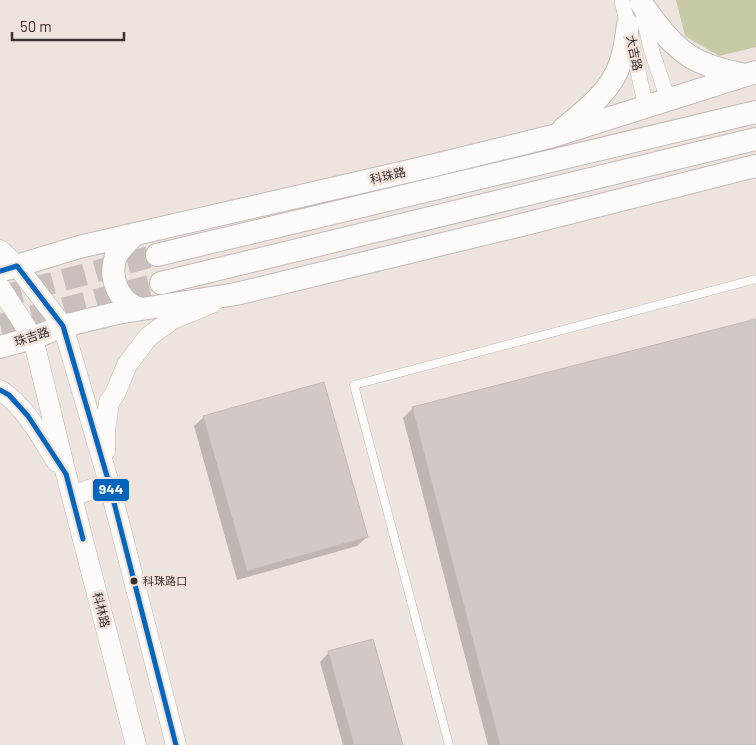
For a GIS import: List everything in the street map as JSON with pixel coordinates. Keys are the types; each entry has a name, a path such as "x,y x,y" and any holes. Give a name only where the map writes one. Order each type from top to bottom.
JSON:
{"main road":[{"path":"634,1 669,39 687,54 707,65 751,74"},
{"path":"553,136 594,102 611,81 620,66 628,25"},
{"name":"科珠路","path":"8,269 79,247 553,136 751,74"},
{"name":"科珠路","path":"157,255 756,112"},
{"path":"161,282 756,139"},
{"path":"63,326 117,313 236,294 756,166"},
{"path":"134,235 115,258 113,275 122,299 132,307 141,309"},
{"name":"珠吉路","path":"0,347 33,338 63,326"}],"street":[{"name":"大吉路","path":"634,1 628,25 646,107"},
{"name":"大吉路","path":"634,1 668,99"},
{"path":"0,250 8,269 63,326 107,477 176,745"},
{"name":"科林路","path":"0,287 33,338 136,745"},
{"path":"107,477 105,431 109,402 115,394 127,365 148,337 173,319 236,294"},
{"path":"0,390 9,395 28,416 66,474"},
{"path":"72,496 107,477"}],"lane":[{"path":"449,745 354,385 756,278"}],"green space":[{"path":"676,0 756,0 756,47 719,56 685,36"}],"building":[{"path":"756,319 756,745 500,745 412,407"},
{"path":"324,382 368,537 247,571 203,416"},
{"path":"373,639 403,745 354,745 328,651"}],"tunnel":[{"path":"0,297 157,255"},
{"path":"0,325 161,283"}],"transit line":[{"name":"944","path":"0,271 17,266 63,326 109,483 176,745"},
{"name":"944","path":"0,390 9,395 28,416 66,474 83,539"}],"place":[{"name":"科珠路口","path":"134,581"}]}
